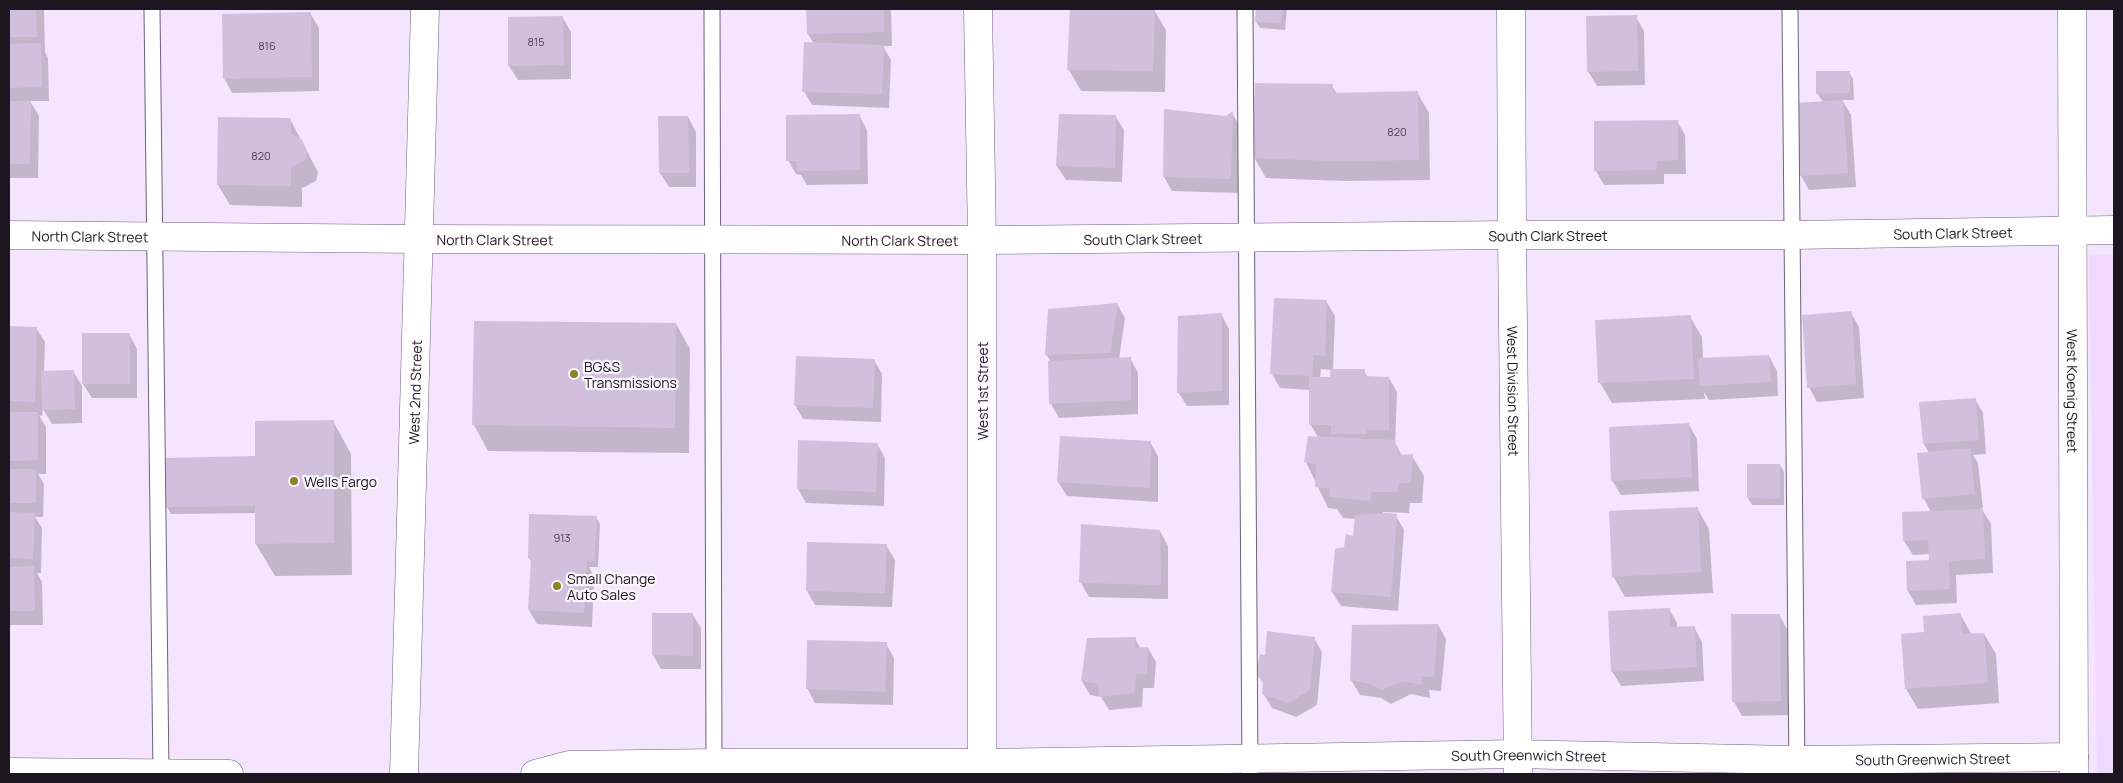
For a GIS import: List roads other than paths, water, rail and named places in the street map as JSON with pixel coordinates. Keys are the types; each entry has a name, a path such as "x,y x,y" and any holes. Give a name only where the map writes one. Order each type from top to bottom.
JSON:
{"main road":[{"name":"West 2nd Street","path":"404,774 417,239 425,9"},
{"name":"West 1st Street","path":"978,9 982,240 982,769"},
{"name":"West Division Street","path":"1511,9 1518,764"},
{"name":"West Koenig Street","path":"2072,9 2074,766"},
{"name":"South Clark Street","path":"982,240 1512,235 1792,235 2114,230"},
{"name":"North Clark Street","path":"9,235 417,239 982,240"},
{"name":"South Greenwich Street","path":"535,774 569,765 714,768 982,769 1518,764 1797,767 2074,766"},
{"path":"9,772 229,774"}],"lane":[{"path":"152,9 161,774"},
{"path":"712,9 714,768"},
{"path":"1246,9 1250,766"},
{"path":"1790,9 1797,767"}],"place":[{"name":"BG&S Transmissions","path":"574,374"},
{"name":"Wells Fargo","path":"294,481"},
{"name":"Small Change Auto Sales","path":"557,586"}]}
